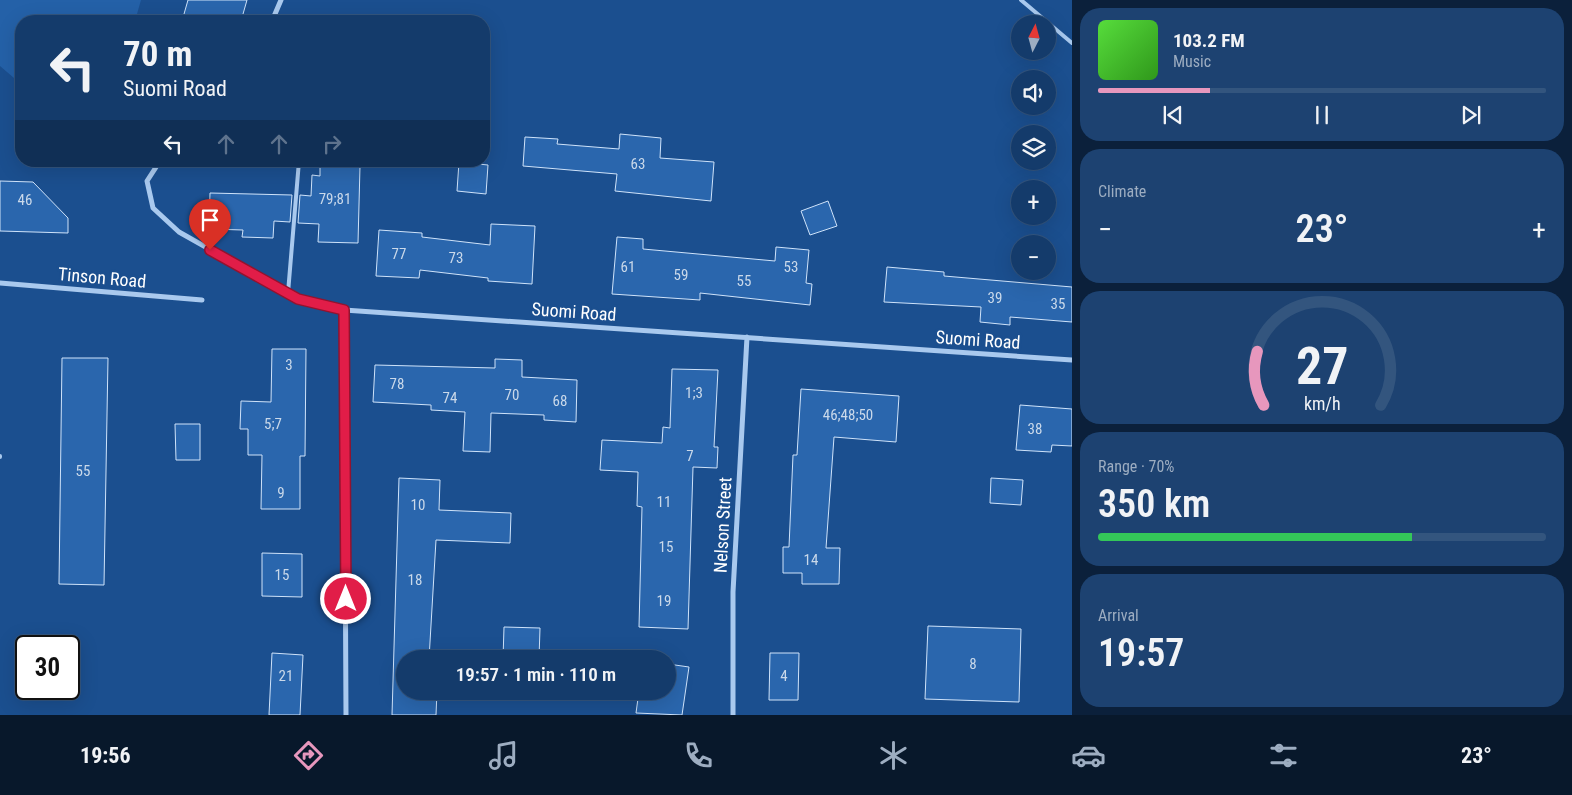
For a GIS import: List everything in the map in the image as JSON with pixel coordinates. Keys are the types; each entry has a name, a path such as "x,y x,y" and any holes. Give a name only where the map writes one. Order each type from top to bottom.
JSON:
{"street":[{"path":"275,15 281,0"},
{"name":"Suomi Road","path":"156,167 146,181 153,208 178,232 298,299 344,310 1072,360"},
{"name":"Tinson Road","path":"0,284 202,300"},
{"path":"344,310 346,715"},
{"name":"Nelson Street","path":"733,715 733,592 747,337"}],"lane":[{"path":"1020,0 1072,44"},
{"path":"288,293 298,167"}],"shaded area":[{"path":"0,0 141,0 137,15 15,15 15,79 0,66"}],"building":[{"path":"188,0 247,0 243,15 184,15"},
{"path":"620,134 661,138 660,158 714,162 711,201 615,191 617,174 523,166 525,137 558,139 557,144 619,149"},
{"path":"320,167 360,167 358,243 318,242 319,224 298,223 300,195 311,196 312,175 320,176"},
{"path":"459,167 488,167 486,194 457,191"},
{"path":"0,181 33,182 68,218 68,233 0,231"},
{"path":"210,193 292,195 290,222 274,221 273,238 242,237 243,230 209,229"},
{"path":"828,201 837,226 810,235 801,211"},
{"path":"491,224 535,226 532,284 488,281 488,278 420,270 419,278 376,276 379,230 422,233 422,237 490,245"},
{"path":"617,237 643,239 643,249 775,261 776,247 809,250 806,283 812,284 810,305 700,293 700,300 612,294"},
{"path":"887,267 944,272 944,276 1072,287 1072,322 1010,317 1010,325 980,322 981,307 884,302"},
{"path":"272,349 306,349 305,456 300,456 300,509 261,509 262,455 248,455 248,429 240,429 241,401 271,402"},
{"path":"62,358 108,358 104,585 59,584"},
{"path":"495,359 522,360 522,377 577,380 576,422 544,420 544,415 491,413 490,452 463,451 465,412 431,410 431,405 373,402 375,365 495,368"},
{"path":"672,369 718,370 714,447 718,447 717,468 693,467 688,629 639,627 642,507 637,506 638,472 600,470 602,440 662,443 663,427 670,428"},
{"path":"801,389 899,396 896,442 834,437 826,548 840,548 839,584 802,584 802,573 783,573 783,547 789,547 793,455 797,455"},
{"path":"1020,405 1072,409 1072,446 1052,445 1051,452 1016,450"},
{"path":"175,424 200,424 200,460 176,460"},
{"path":"399,478 440,480 439,510 511,513 510,543 436,540 430,650 396,650 396,700 437,700 436,715 392,715"},
{"path":"991,478 1023,480 1021,505 990,503"},
{"path":"262,553 302,554 302,597 262,596"},
{"path":"928,626 1021,629 1019,702 925,699"},
{"path":"504,627 540,628 539,650 503,650"},
{"path":"272,653 303,655 300,715 269,715"},
{"path":"770,653 799,653 798,700 769,700"},
{"path":"676,665 689,667 682,715 636,713 638,700 676,700"}],"route":[{"path":"210,250 298,299 344,310 346,599"}]}
